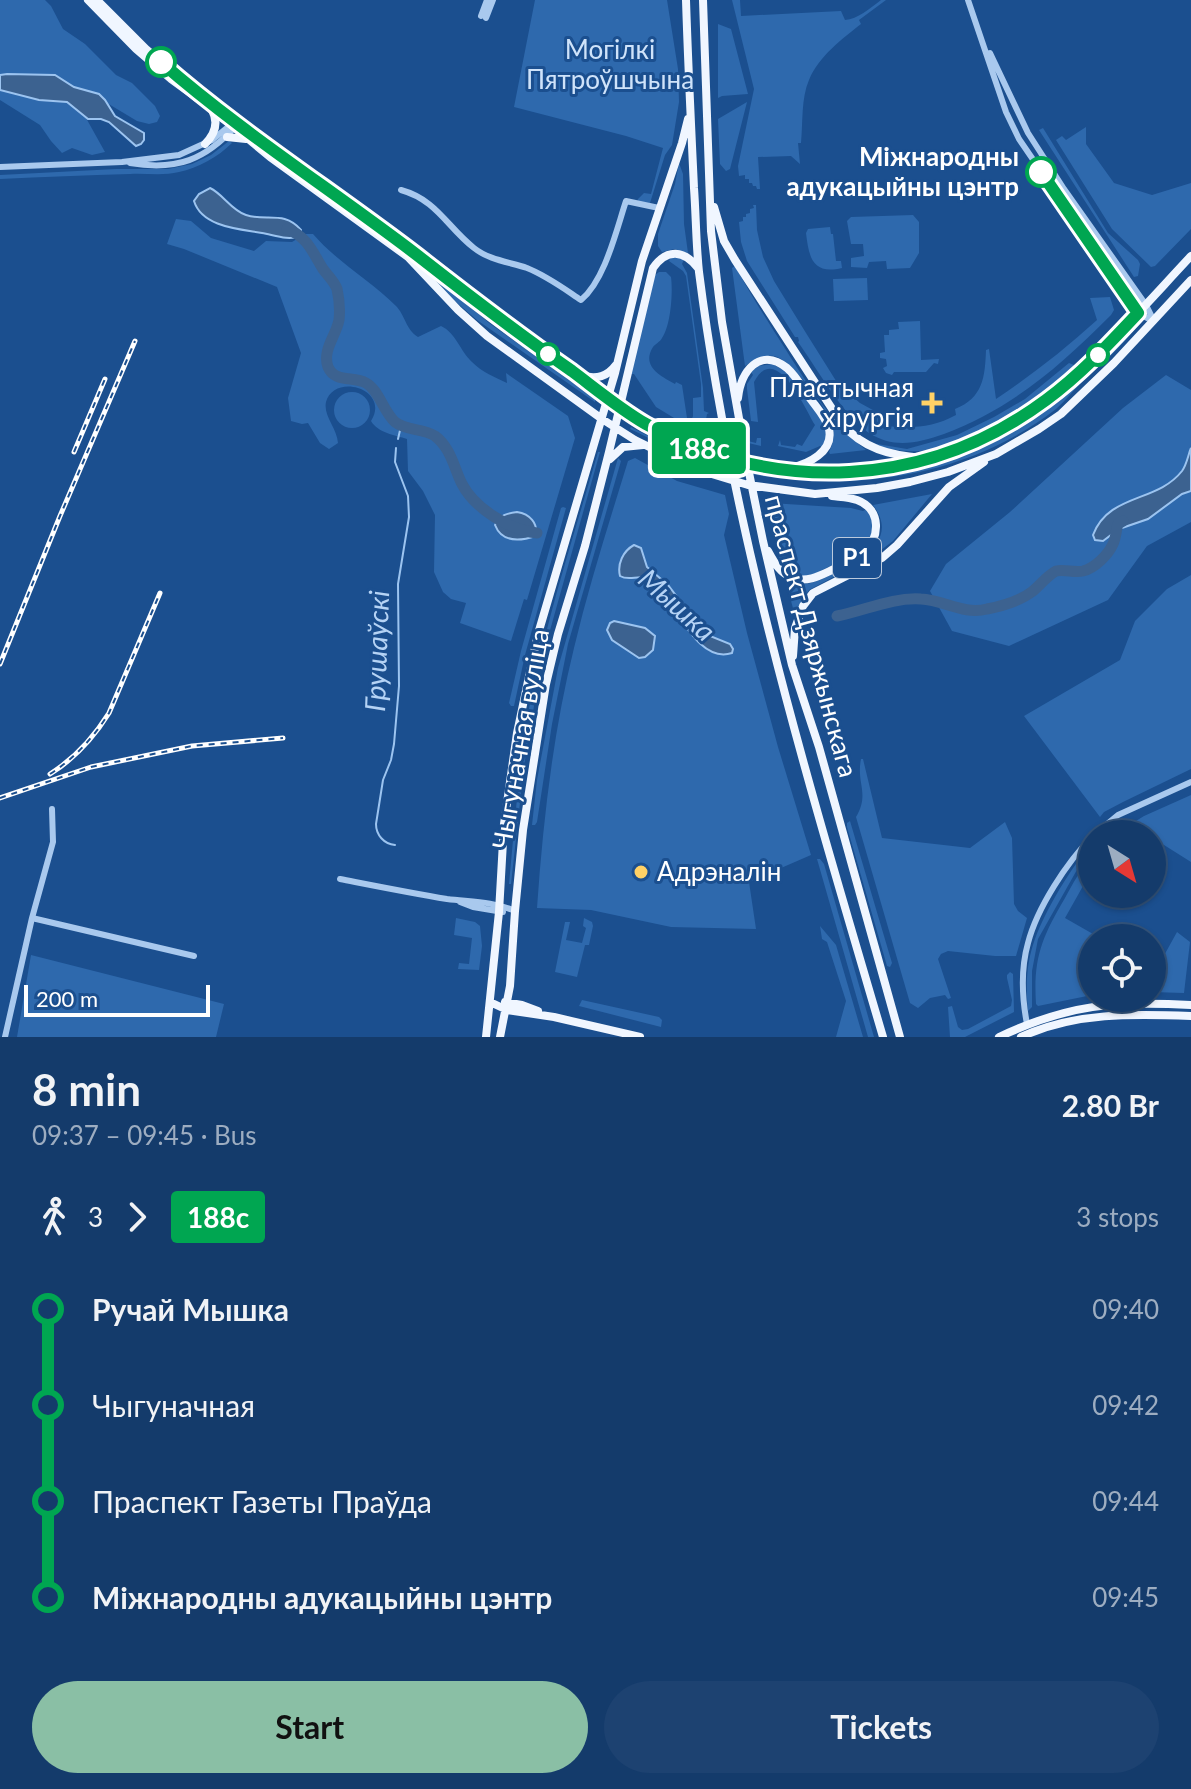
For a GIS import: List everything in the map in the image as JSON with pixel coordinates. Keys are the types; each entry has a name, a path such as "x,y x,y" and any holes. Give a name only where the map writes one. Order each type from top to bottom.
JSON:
{"main road":[{"path":"88,0 136,49 183,88 608,398 645,423 694,447 777,469 838,474 865,472 939,457 992,434 1073,379 1191,256"},
{"path":"97,0 146,49 249,140 401,252 473,325 602,419 644,445"},
{"name":"праспект Дзяржынскага","path":"686,0 699,269 720,412 774,650 883,1037"},
{"name":"праспект Дзяржынскага","path":"703,0 711,231 722,322 738,412 763,541 792,665 819,747 900,1037"},
{"path":"205,144 216,127 212,109"},
{"name":"Чыгуначная вуліца","path":"486,1037 500,908 504,824 517,733 538,634 608,398 642,261 690,110"},
{"path":"227,137 249,140"},
{"path":"709,187 724,241 842,424 855,438 881,451 908,457 939,457"},
{"name":"Чыгуначная вуліца","path":"500,1037 507,1006 531,773 558,634 605,468 653,268 661,259 675,254 687,257 699,269"},
{"path":"792,665 795,628 803,606 813,593 882,558 949,487 1061,414 1114,363 1191,280"},
{"path":"738,412 739,388 745,373 754,364 773,361 790,371 825,421 829,437 819,455 804,464 777,469"},
{"path":"575,374 600,377 617,365"},
{"path":"605,468 623,447 644,445"},
{"name":"Р1","path":"644,445 692,468 748,485 854,499 867,505 877,521 872,543 865,552 815,578 792,578 781,571 763,541"},
{"path":"815,494 910,482 996,454"},
{"path":"490,1002 640,1037"},
{"path":"1021,1037 1028,1028 1080,1019 1128,1014 1185,1016 1185,1005"},
{"path":"999,1037 1078,1009"},
{"path":"1079,1012 1080,1019"}],"street":[{"path":"487,0 485,14 493,0"},
{"path":"968,0 1006,112 1019,139 1138,313 1153,321"},
{"path":"980,32 1028,133 1146,305 1153,321"},
{"path":"122,162 148,166 181,163 206,153 227,137 235,126"},
{"path":"0,167 122,162 179,155 235,126"},
{"path":"401,190 422,198 474,248 491,258 545,276 581,300 602,269 626,201 659,208"},
{"path":"1112,820 1191,782"},
{"path":"5,1037 53,842 52,809"},
{"path":"1028,1028 1023,979 1028,943 1037,918 1062,874 1078,854"},
{"path":"340,879 454,900 473,907 515,911"},
{"path":"32,918 194,956"}],"green space":[{"path":"0,0 45,0 63,29 85,44 116,75 132,83 155,106 160,116 157,122 137,121 107,103 99,94 74,87 50,74 0,75"},
{"name":"Могілкі Пятроўшчына","path":"535,0 667,0 678,69 679,102 672,145 665,155 650,203 637,202 644,193 651,194 663,148 514,107"},
{"path":"732,0 740,0 741,16 841,11 845,20 859,16 881,0 886,0 859,20 861,24 819,63 805,95 801,143 798,143 800,164 791,156 758,157 760,189 749,183 745,175 739,176 738,166 754,89"},
{"path":"718,24 731,29 748,94 718,98"},
{"path":"0,90 39,100 67,102 86,118 105,152 92,155 72,148 62,153 40,125 0,100"},
{"path":"747,102 730,169 726,171 720,164 718,119"},
{"path":"1086,127 1086,144 1114,183 1152,195 1191,183 1191,229 1155,266 1151,267 1112,229 1056,140 1062,136 1066,140"},
{"path":"1043,128 1108,233 1138,260 1138,276 1134,277 1039,130"},
{"path":"229,141 232,143 207,161 173,173 0,179 0,175 168,169 192,164"},
{"path":"679,163 683,174 688,253 674,249 662,252 658,246 658,234"},
{"path":"756,205 763,257 774,281 838,384 860,403 882,415 887,420 887,426 923,426 956,415 955,409 972,399 981,386 986,350 989,349 996,399 1097,320 1090,298 1110,297 1114,310 1054,368 992,412 925,440 906,443 888,441 869,433 840,404 747,261 739,222 750,213"},
{"path":"913,215 919,222 919,253 910,268 887,269 886,261 869,262 867,268 851,267 851,258 864,256 863,244 851,244 847,221 851,217"},
{"path":"176,219 191,221 211,238 254,251 266,241 292,242 305,234 313,234 396,306 418,337 441,326 480,369 507,383 506,373 568,416 575,438 527,600 524,599 511,641 460,623 466,603 451,599 443,592 434,572 435,515 408,471 407,439 374,425 371,421 375,410 374,400 368,393 349,386 331,393 326,402 326,412 338,443 329,449 320,443 308,423 291,421 288,398 301,353 277,287 167,244"},
{"path":"830,227 836,261 841,261 842,268 824,269 818,266 809,250 808,229"},
{"path":"671,256 684,259 682,264 687,273 703,388 704,411 709,413 704,430 756,443 757,438 761,438 761,446 689,426 693,416 693,398 701,397 701,384 686,276 669,261"},
{"path":"415,258 489,323 595,399 595,402 477,320"},
{"path":"735,266 813,391 832,417 866,450 830,454 833,434 828,415 807,384 781,359 766,356 745,366 732,268"},
{"path":"666,272 671,277 671,308 665,332 653,347 649,360 658,374 682,385 687,418 684,424 656,407 631,374 655,275"},
{"path":"867,278 868,300 834,301 833,279"},
{"path":"920,321 921,360 939,359 938,364 934,363 926,372 886,373 883,368 887,366 886,359 880,358 880,353 885,352 884,335 889,335 889,330 899,329 898,322"},
{"path":"1135,327 1056,409 1018,435 934,469 843,481 797,480 752,474 698,461 630,429 696,457 786,476 830,479 894,474 956,457 1014,431 1066,394"},
{"path":"1069,363 1074,365 1043,392 1002,419 959,441 919,451 876,446 907,449 957,435 1025,399"},
{"path":"772,364 787,372 822,419 826,437 822,447 806,452 778,446 780,440 781,445 802,446 815,425 789,382 771,369 763,371 754,382 758,422 751,421 747,384 753,375 751,372 758,366"},
{"path":"1166,375 1191,390 1191,522 1147,546 1108,600 1009,646 952,631 930,591 946,564 1010,512 1123,408"},
{"path":"352,392 365,397 370,410 365,423 352,428 339,423 334,410 339,397"},
{"path":"598,452 538,682 509,884 526,725 540,656"},
{"path":"618,458 621,461 568,644 537,822 532,825 537,780 558,668"},
{"path":"635,458 677,481 725,495 729,514 724,535 747,633 811,855 749,882 756,929 671,927 591,910 537,908 542,843 560,712 586,601 628,461"},
{"path":"932,494 893,541 873,556 809,590 794,612 786,582 805,584 820,580 856,562 874,547 882,528 873,505"},
{"path":"770,503 867,509 872,515 873,532 863,550 814,574 803,577 793,575 779,557"},
{"path":"563,507 566,508 514,706 511,706 509,703 521,651"},
{"path":"1191,575 1191,769 1104,812 1100,817 1024,716 1120,660 1135,621 1167,589"},
{"path":"861,759 882,838 970,848 1005,822 1012,838 1014,904 1027,918 1016,956 948,951 941,954 938,959 951,998 945,995 930,998 918,1008 910,1003 856,817 862,801"},
{"path":"1191,795 1191,862 1166,846 1166,820 1138,820"},
{"path":"850,821 892,963 890,967 887,966 847,827"},
{"path":"817,859 824,864 874,1037 868,1037"},
{"path":"1078,860 1078,868 1038,939 1032,971 1032,1007 1028,1011 1027,976 1032,948 1059,890"},
{"path":"1078,876 1078,895 1065,918 1078,925 1078,998 1038,1006 1036,974 1041,948"},
{"path":"456,918 480,926 482,946 479,970 458,969 459,963 469,964 472,938 454,935"},
{"path":"584,918 593,926 577,977 555,972 565,922 570,922 566,940 582,943 586,928 583,926"},
{"path":"820,926 836,945 863,1037 836,1037 846,1001"},
{"path":"1177,932 1190,942 1184,993 1166,992 1166,952"},
{"path":"31,955 224,1004 216,1037 17,1037"},
{"path":"1010,972 1013,974 1014,1012 965,1037 950,1037 948,1007 952,1006 958,1027 962,1030 1011,1006 1007,978"},
{"path":"582,1000 659,1017 661,1027 579,1006"}],"water":[{"path":"0,75 55,75 74,87 99,94 115,116 144,133 144,140 136,146 109,122 88,119 67,102 39,100 0,90"},
{"path":"210,188 246,215 288,220 301,230 300,236 281,237 232,228 213,221 198,210 194,201"},
{"path":"1191,448 1191,491 1148,519 1119,529 1103,541 1095,540 1093,535 1110,512 1172,481 1184,468"},
{"path":"517,512 532,520 536,536 512,539 498,531 495,525 499,519"},
{"path":"634,545 641,548 647,567 668,585 705,634 730,644 732,653 719,654 696,640 650,580 620,576 622,558"},
{"path":"614,621 645,628 655,636 653,650 639,658 612,640 607,630"}],"waterway":[{"name":"Мышка","path":"287,229 305,241 337,289 339,320 327,355 331,372 366,383 395,422 435,436 448,452 462,484 484,510 516,528 537,533"},
{"name":"Грушаўскі","path":"398,439 401,426"},
{"name":"Грушаўскі","path":"395,845 381,838 376,824 383,780 394,744 399,686 398,584 409,517 408,496 395,462 396,448"},
{"name":"Мышка","path":"837,616 910,599 929,600 970,610 1005,605 1028,595 1056,571 1083,571 1096,564 1111,548 1118,524 1123,521"}],"railway":[{"path":"0,664 135,341"},
{"path":"74,452 105,379"},
{"path":"50,774 83,747 109,713 160,593"},
{"path":"0,798 91,767 192,746 283,738"}],"bus line":[{"name":"188с","path":"161,62 300,170 645,423 694,447 777,469 838,474 865,472 939,457 964,447 1021,417 1073,379 1138,313 1041,172"}],"place":[{"name":"Міжнародны адукацыйны цэнтр","path":"1041,172"},
{"name":"Пластычная хірургія","path":"932,403"},
{"name":"Адрэналін","path":"641,872"}]}
